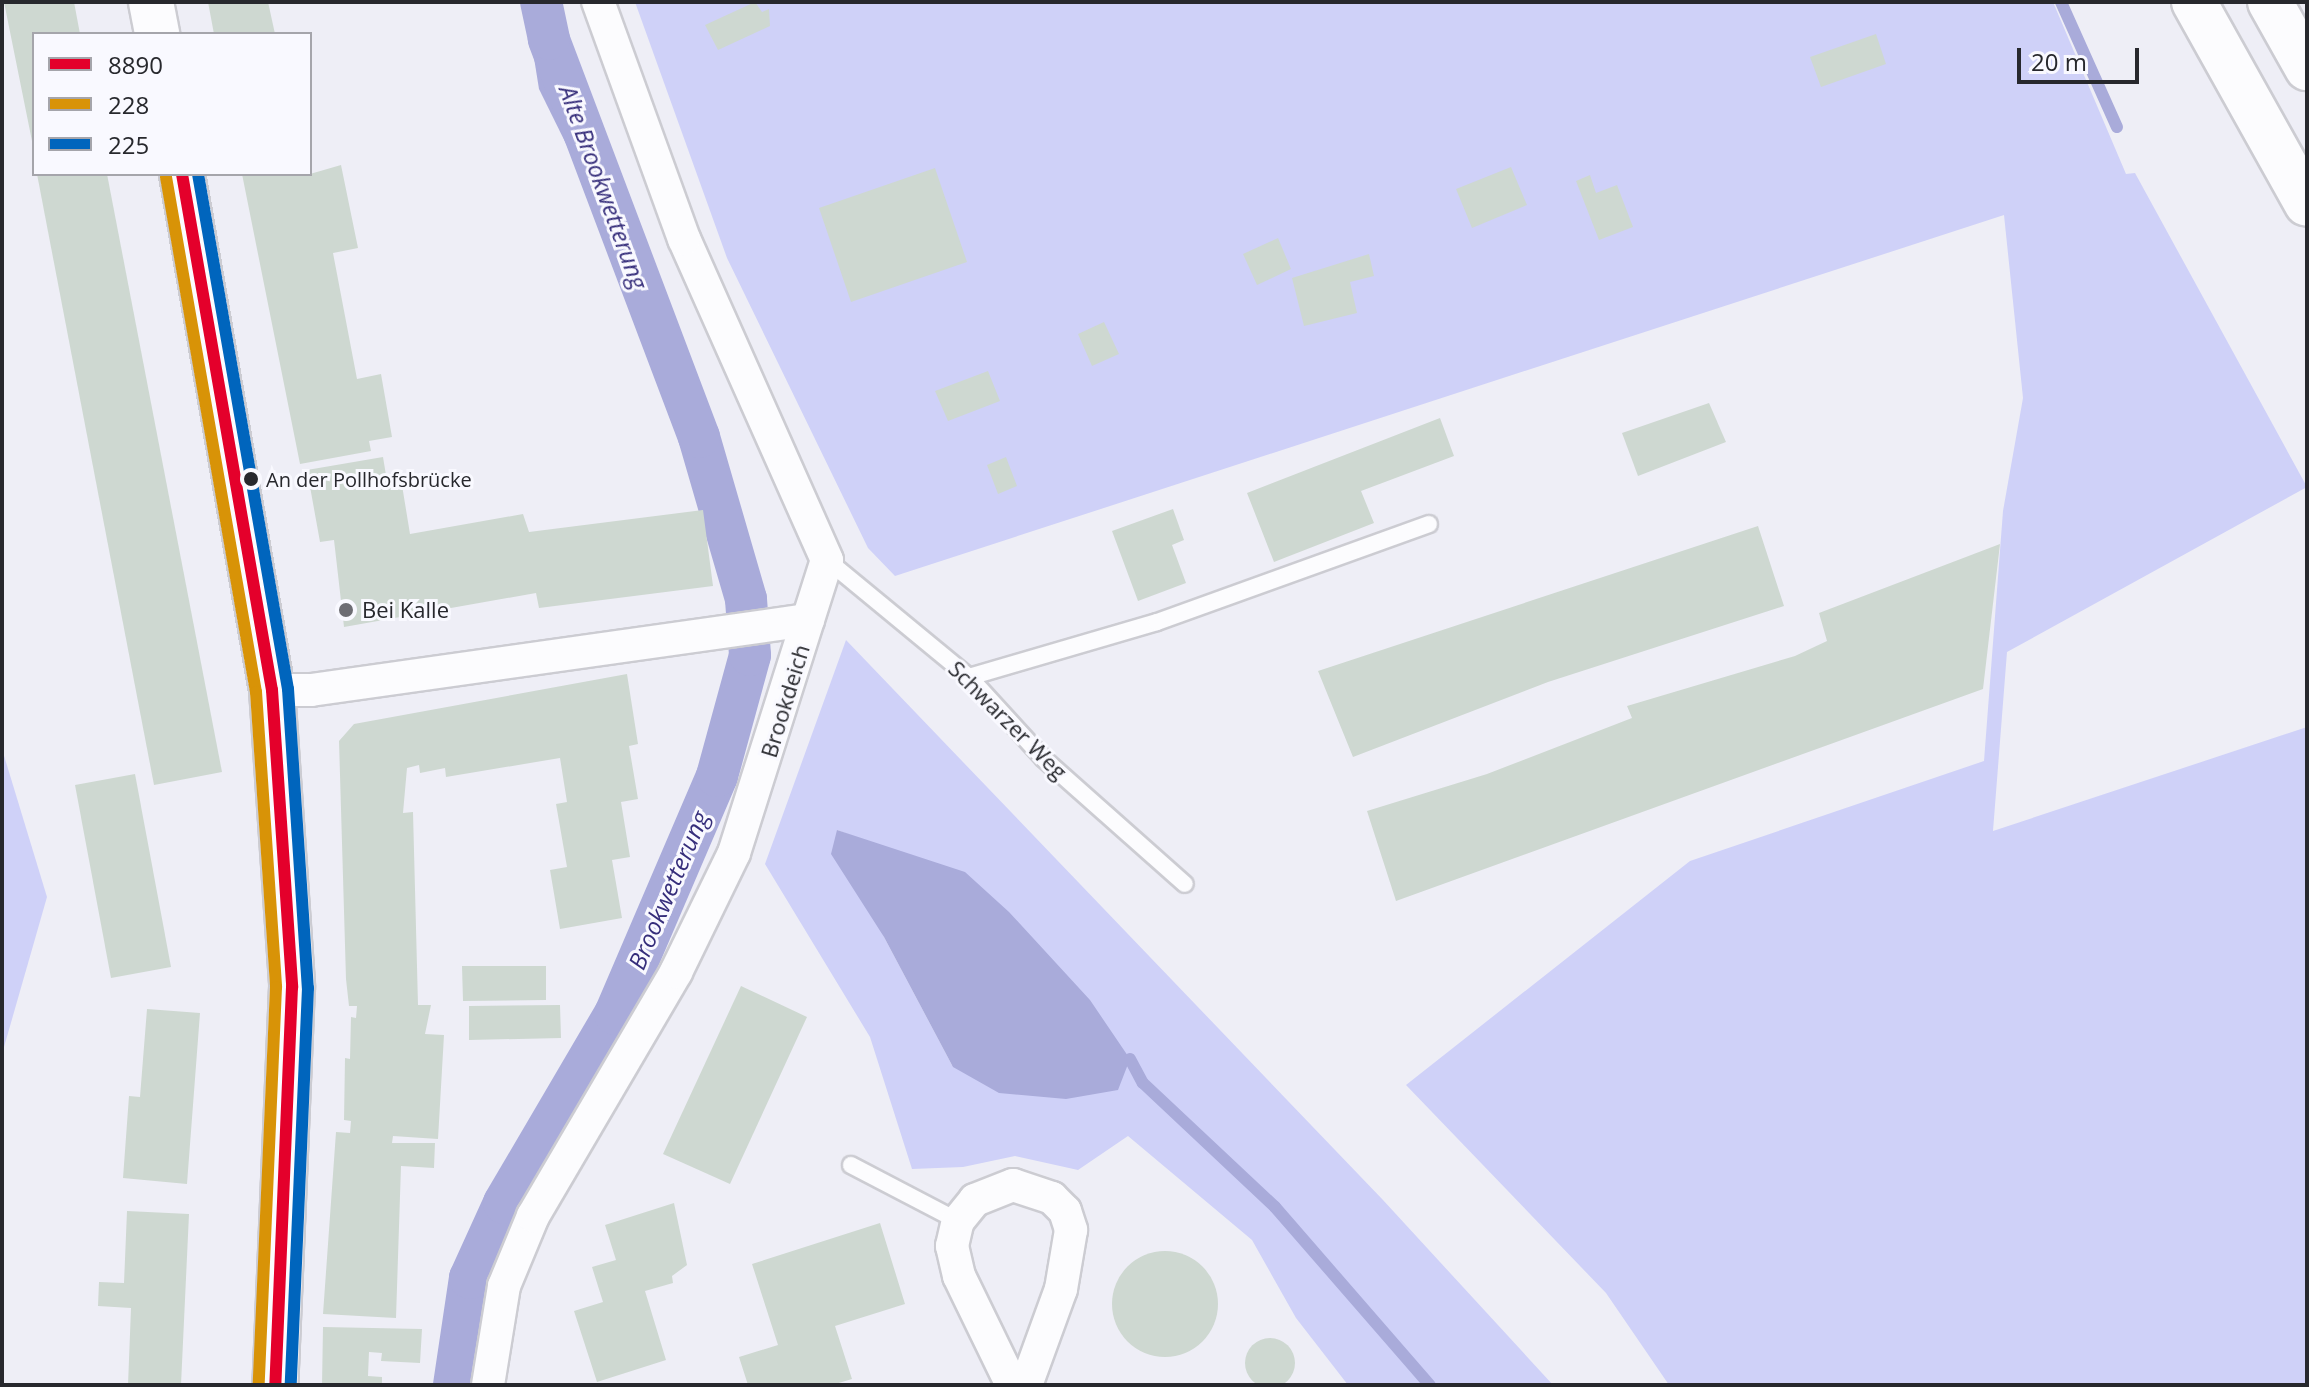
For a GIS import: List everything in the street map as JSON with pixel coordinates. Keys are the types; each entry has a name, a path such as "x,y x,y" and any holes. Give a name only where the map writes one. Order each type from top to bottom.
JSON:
{"main road":[{"path":"151,2 157,32"},
{"path":"2194,2 2307,204"},
{"path":"2270,2 2307,68"},
{"path":"182,176 272,690 292,987 275,1385"}],"street":[{"path":"598,2 684,239 827,560"},
{"name":"Brookdeich","path":"488,1385 504,1286 533,1216 676,972 734,853 827,560"},
{"path":"272,690 311,690 726,636 808,620"},
{"path":"1012,1385 959,1276 952,1246 958,1221 975,1200 1013,1185 1042,1193 1065,1211 1071,1230 1069,1259 1026,1385"}],"lane":[{"path":"969,677 1157,622 1429,524"},
{"name":"Schwarzer Weg","path":"827,560 969,677 1044,759 1185,884"},
{"path":"851,1165 958,1221"}],"shaded area":[{"path":"525,2 555,2 569,65 575,162 539,89"},
{"path":"635,2 2053,2 2126,174 2135,173 2307,487 2007,652 1993,831 2307,727 2307,1385 1669,1385 1606,1293 1406,1085 1690,861 1984,761 2003,511 2023,398 2004,215 895,576 868,548 727,258"},
{"path":"846,640 1383,1200 1553,1385 1348,1385 1296,1318 1252,1240 1128,1136 1078,1170 1015,1156 963,1167 912,1169 870,1037 765,864","holes":["837,830 874,844 953,1067 884,937"]},
{"path":"2,749 47,897 2,1054"},
{"path":"837,830 965,872 1009,912 1090,1000 1130,1059 1118,1090 1066,1099 999,1093 953,1067 884,937 831,854"}],"building":[{"path":"4,2 74,2 80,32 32,32 32,141"},
{"path":"208,2 268,2 275,32 214,32"},
{"path":"755,2 762,12 769,9 770,26 718,50 705,25"},
{"path":"1876,34 1886,64 1821,87 1810,57"},
{"path":"341,165 358,248 333,253 357,379 381,374 392,437 369,441 371,451 300,464 242,176 312,176 312,173"},
{"path":"1511,167 1527,205 1472,228 1456,189"},
{"path":"935,168 967,262 851,302 819,208"},
{"path":"1590,175 1596,193 1617,185 1633,227 1599,240 1576,181"},
{"path":"37,176 107,176 222,772 154,785"},
{"path":"1278,238 1291,269 1257,285 1243,254"},
{"path":"1369,254 1374,276 1350,282 1357,313 1304,326 1292,278"},
{"path":"1104,322 1119,354 1092,366 1078,334"},
{"path":"988,371 1000,401 948,421 935,391"},
{"path":"1709,403 1726,442 1638,476 1622,433"},
{"path":"1440,418 1454,456 1361,491 1374,523 1274,562 1247,493"},
{"path":"383,457 387,481 401,479 410,534 523,514 529,532 703,510 713,586 539,608 536,593 344,627 334,540 320,542 307,470"},
{"path":"1006,457 1017,486 998,494 987,465"},
{"path":"1173,509 1184,540 1172,545 1186,583 1138,601 1112,531"},
{"path":"1758,526 1784,606 1548,682 1353,757 1318,671"},
{"path":"2000,544 1983,689 1396,901 1367,811 1487,774 1632,718 1627,706 1795,656 1827,641 1819,613"},
{"path":"627,674 638,744 629,746 638,799 621,802 630,857 612,860 622,918 560,929 550,870 567,867 556,804 567,802 560,758 446,777 445,768 420,773 419,765 407,768 403,813 413,812 418,1005 431,1005 425,1034 444,1035 438,1139 393,1136 392,1143 435,1143 434,1168 401,1166 396,1318 323,1314 336,1132 350,1133 351,1121 344,1120 345,1058 350,1059 351,1017 356,1018 357,1006 349,1006 346,979 339,741 354,724"},
{"path":"135,774 171,967 111,978 75,785"},
{"path":"462,966 546,966 546,1000 463,1001"},
{"path":"741,986 807,1017 730,1184 663,1154"},
{"path":"560,1005 561,1038 469,1040 469,1006"},
{"path":"147,1009 200,1013 187,1184 123,1178 129,1096 140,1097"},
{"path":"674,1203 687,1265 672,1276 673,1283 645,1291 666,1360 597,1382 574,1311 603,1302 592,1267 616,1260 605,1225"},
{"path":"127,1211 189,1214 181,1385 128,1385 131,1308 98,1306 99,1282 124,1283"},
{"path":"880,1223 905,1304 835,1326 852,1379 832,1385 748,1385 739,1357 778,1345 752,1264"},
{"path":"1165,1251 1185,1255 1203,1266 1214,1284 1218,1304 1214,1324 1203,1342 1185,1353 1165,1357 1145,1353 1127,1342 1116,1324 1112,1304 1116,1284 1127,1266 1145,1255"},
{"path":"323,1327 422,1329 420,1363 381,1361 382,1353 369,1352 368,1376 382,1377 382,1385 322,1385"},
{"path":"1270,1338 1288,1345 1295,1363 1288,1381 1270,1388 1252,1381 1245,1363 1252,1345"}],"waterway":[{"name":"Brookwetterung","path":"454,1385 470,1278 504,1203 615,1014 717,776 750,655 746,599 699,437 549,39 541,2"},
{"path":"2061,2 2117,127"},
{"path":"1130,1059 1143,1083 1275,1207 1430,1385"}],"transit line":[{"name":"8890","path":"182,176 272,690 292,987 275,1385"},
{"name":"225","path":"198,176 288,689 308,988 291,1385"},
{"name":"228","path":"166,177 256,692 276,987 259,1384"}],"place":[{"name":"An der Pollhofsbrücke","path":"251,479"},
{"name":"Bei Kalle","path":"346,610"}],"water label":[{"name":"Alte Brookwetterung","path":"604,187"}]}
